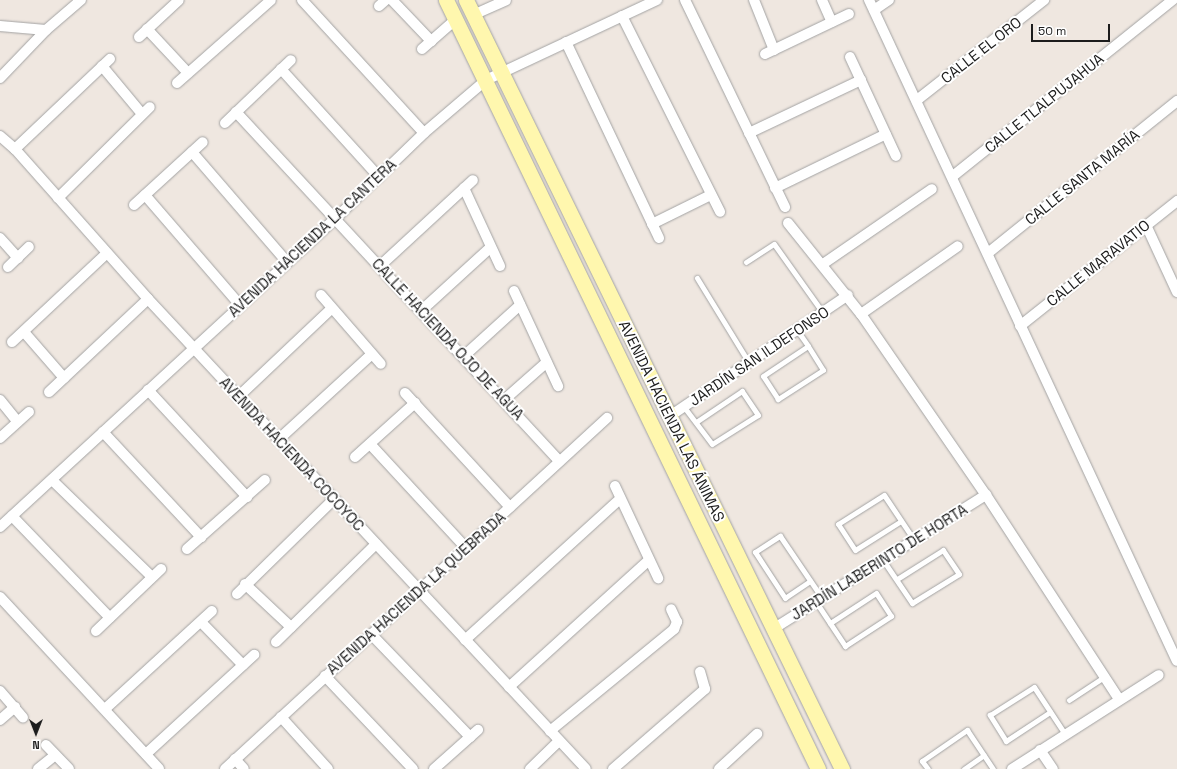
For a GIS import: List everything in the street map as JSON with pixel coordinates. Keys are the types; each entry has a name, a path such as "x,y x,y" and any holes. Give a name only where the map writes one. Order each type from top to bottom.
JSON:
{"street":[{"path":"0,78 46,30 81,0"},
{"path":"139,37 179,0"},
{"path":"177,83 270,0"},
{"path":"302,0 424,133"},
{"path":"392,0 431,41"},
{"name":"AVENIDA HACIENDA LAS ÁNIMAS","path":"446,0 818,769"},
{"name":"AVENIDA HACIENDA LAS ÁNIMAS","path":"466,0 500,73 670,416 842,769"},
{"path":"473,15 506,0"},
{"name":"AVENIDA HACIENDA LA CANTERA","path":"0,527 335,219 424,133 486,80 657,0"},
{"path":"685,0 785,207"},
{"path":"754,0 770,52 850,14"},
{"path":"822,0 832,22"},
{"path":"869,0 953,176 1020,326 1177,661"},
{"path":"874,10 889,0"},
{"name":"CALLE EL ORO","path":"917,100 1044,0"},
{"name":"CALLE TLALPUJAHUA","path":"953,176 1173,0"},
{"path":"622,16 720,212"},
{"path":"422,49 455,20"},
{"path":"0,26 46,30"},
{"path":"148,29 188,73"},
{"path":"566,42 659,238"},
{"path":"850,57 896,156"},
{"path":"225,123 291,60"},
{"path":"15,149 106,62 142,114"},
{"path":"281,69 379,177"},
{"path":"749,133 861,80"},
{"name":"CALLE SANTA MARÍA","path":"988,252 1177,101"},
{"path":"58,198 150,107"},
{"name":"CALLE HACIENDA OJO DE AGUA","path":"236,112 335,219 381,265 559,461"},
{"path":"775,188 886,134"},
{"name":"AVENIDA HACIENDA COCOYOC","path":"0,136 15,149 148,299 238,397 586,769"},
{"path":"134,205 203,142"},
{"path":"192,152 287,262"},
{"path":"381,265 473,180"},
{"path":"464,188 500,266"},
{"path":"823,264 932,189"},
{"path":"145,195 240,305"},
{"path":"652,224 711,195"},
{"name":"CALLE MARAVATIO","path":"1020,326 1177,201"},
{"path":"788,223 848,295 986,495 1119,699"},
{"path":"1146,226 1177,292"},
{"path":"0,238 18,258"},
{"path":"422,310 491,246"},
{"path":"861,314 958,246"},
{"path":"8,267 30,247"},
{"path":"12,342 107,253"},
{"path":"514,291 558,386"},
{"path":"321,295 381,364"},
{"name":"JARDÍN SAN ILDEFONSO","path":"670,416 848,295"},
{"path":"50,392 148,299"},
{"path":"464,356 520,305"},
{"path":"238,397 332,308"},
{"path":"24,332 64,378"},
{"path":"278,440 372,354"},
{"path":"504,400 547,362"},
{"path":"148,390 247,497"},
{"path":"405,393 510,507"},
{"path":"0,400 18,422"},
{"path":"356,457 414,403"},
{"path":"0,438 29,412"},
{"name":"AVENIDA HACIENDA LA QUEBRADA","path":"224,769 607,418"},
{"path":"102,432 201,537"},
{"path":"370,444 465,547"},
{"path":"52,480 152,577"},
{"path":"187,549 265,480"},
{"path":"615,486 658,578"},
{"name":"JARDÍN LABERINTO DE HORTA","path":"773,629 986,495"},
{"path":"237,594 334,499"},
{"path":"465,640 620,499"},
{"path":"12,516 110,618"},
{"path":"276,642 376,544"},
{"path":"509,687 649,560"},
{"path":"96,631 161,569"},
{"path":"246,584 291,627"},
{"path":"0,597 159,769"},
{"path":"550,731 674,629 677,622 671,609"},
{"path":"105,709 212,611"},
{"path":"201,622 243,665"},
{"path":"371,634 474,734 434,769"},
{"path":"146,754 254,655"},
{"path":"614,769 705,689 700,672"},
{"path":"1012,769 1119,699 1159,675"},
{"path":"325,676 413,769"},
{"path":"0,691 23,717"},
{"path":"785,700 804,691"},
{"path":"0,720 15,707"},
{"path":"281,716 328,769"},
{"path":"719,769 757,734"},
{"path":"530,769 560,741"},
{"path":"46,745 69,769"},
{"path":"1040,750 1052,769"},
{"path":"38,769 55,755"},
{"path":"235,759 244,769"}],"lane":[{"path":"746,262 774,244 823,313"},
{"path":"697,278 749,363"},
{"path":"797,330 808,346 823,370 778,399 763,376 808,346"},
{"path":"684,407 712,444 758,414 742,391 696,422"},
{"path":"901,521 855,550 838,524 884,495 914,540"},
{"path":"810,581 785,598 755,552 780,536 810,581 830,623 845,646 891,616 876,593 830,623"},
{"path":"883,560 912,603 959,574 943,550 897,580"},
{"path":"1069,700 1104,677"},
{"path":"1050,712 1006,741 990,715 1034,687 1065,734"},
{"path":"928,769 922,761 968,730 993,769"},
{"path":"964,769 984,755"}]}
